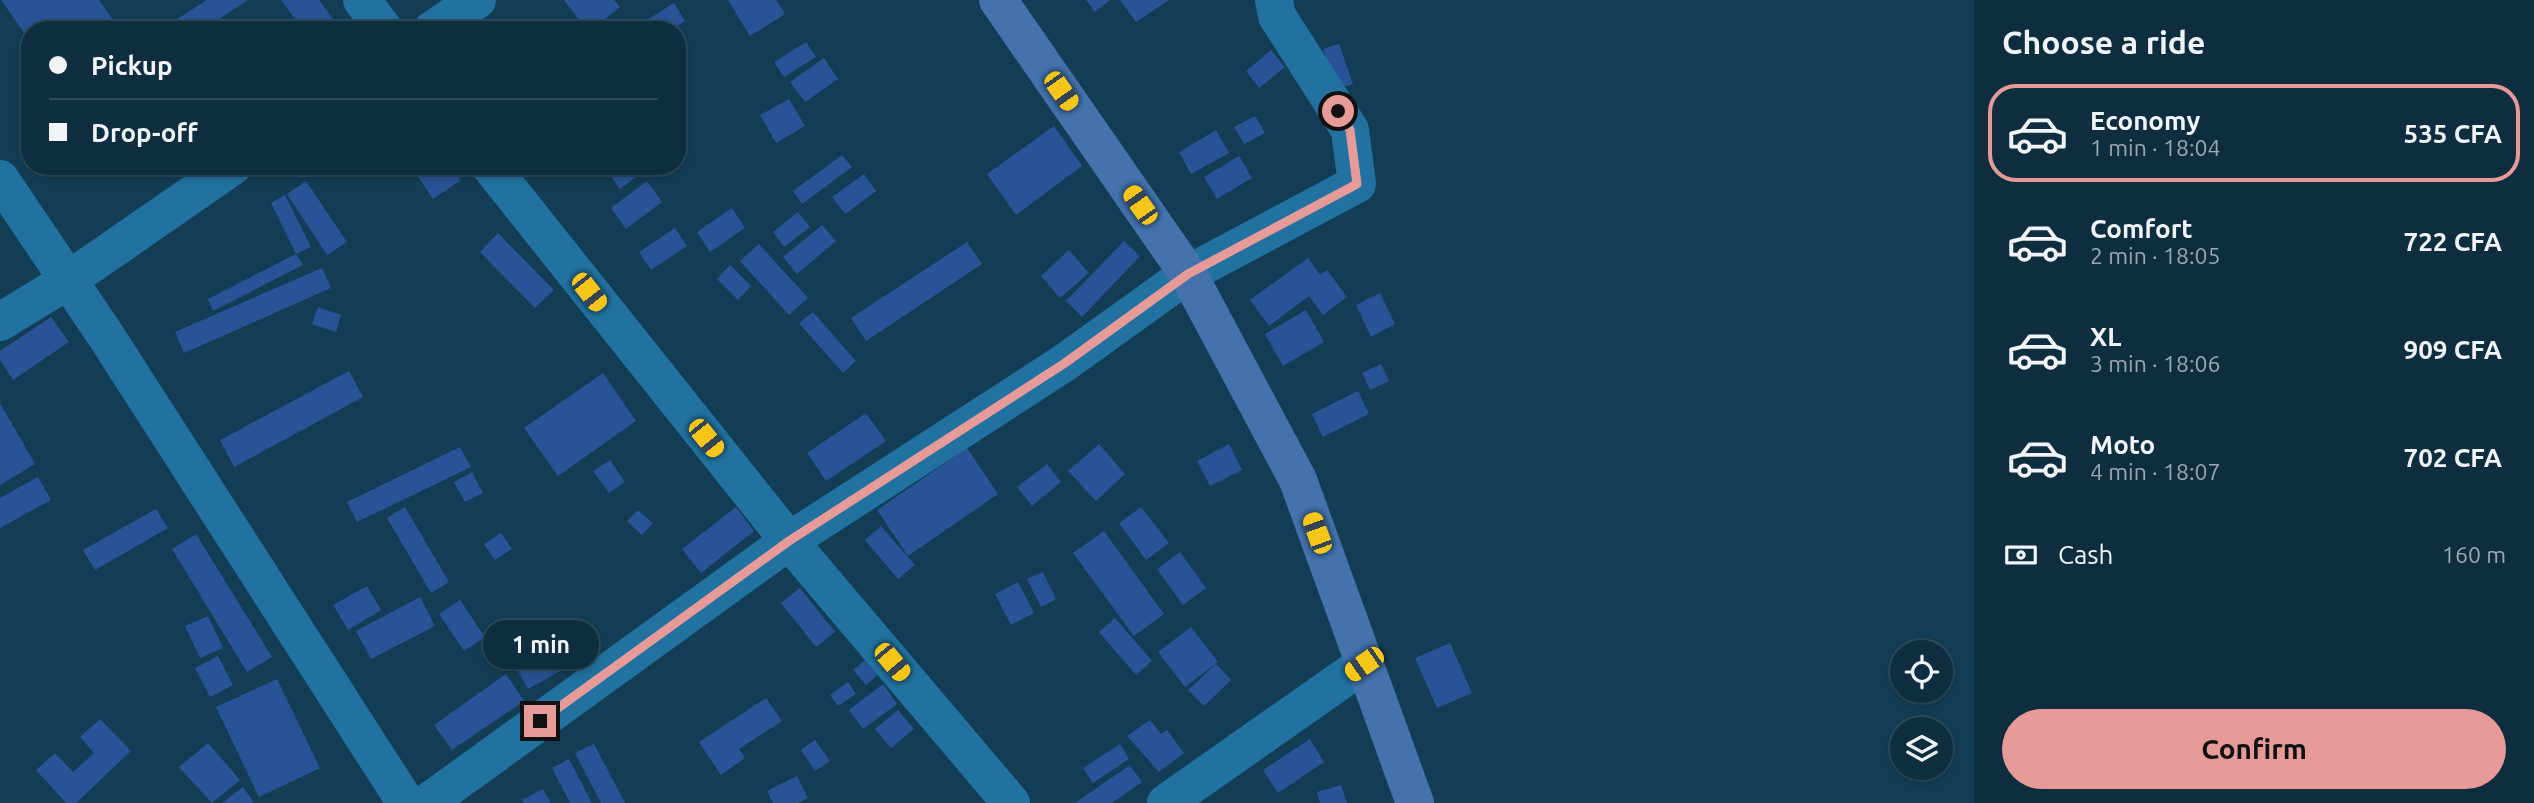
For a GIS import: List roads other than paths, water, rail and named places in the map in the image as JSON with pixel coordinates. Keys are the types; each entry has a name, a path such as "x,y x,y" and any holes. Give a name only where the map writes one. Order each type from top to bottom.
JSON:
{"street":[{"path":"362,0 377,21"},
{"path":"446,21 477,0"},
{"path":"998,0 1188,274 1298,480 1415,803"},
{"path":"427,803 789,541 1065,363 1188,274 1357,184 1350,130 1277,16 1274,0"},
{"path":"0,321 67,281 220,175"},
{"path":"497,175 789,541 1011,803"},
{"path":"0,179 116,350 406,803"},
{"path":"1166,803 1364,664"}]}
